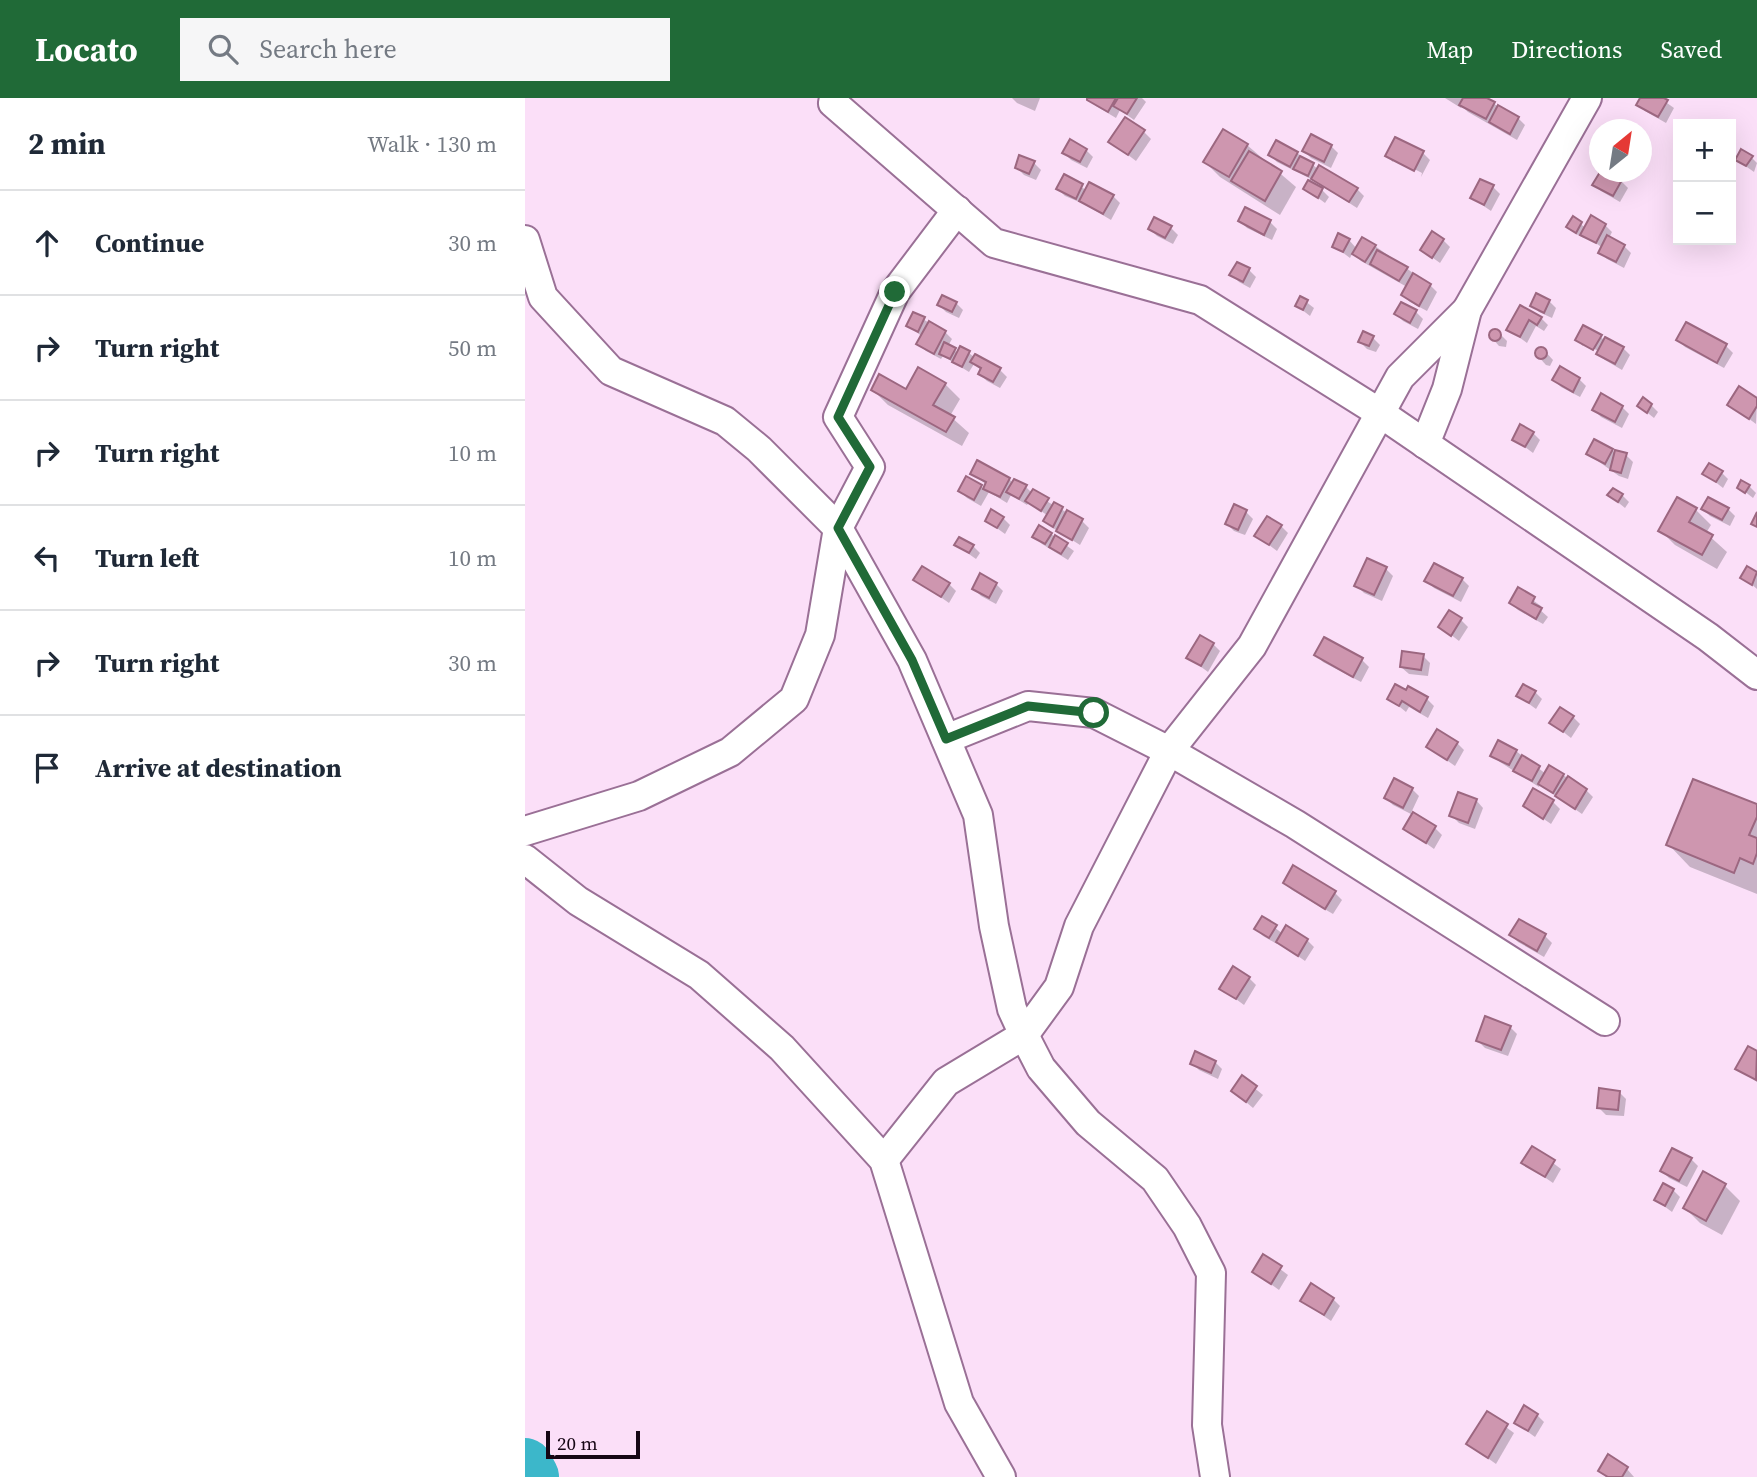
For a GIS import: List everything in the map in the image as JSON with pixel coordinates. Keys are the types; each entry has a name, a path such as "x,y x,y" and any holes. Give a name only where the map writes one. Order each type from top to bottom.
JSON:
{"street":[{"path":"834,98 833,103 994,243 1199,300 1380,413 1708,637 1757,675"},
{"path":"1425,444 1447,390 1467,310 1587,98"},
{"path":"525,831 639,796 730,752 794,699 820,635 838,528 870,467 838,417 895,292 957,210"},
{"path":"525,240 543,297 611,371 725,421 758,449 838,528 912,660 978,815 994,926 1012,1009 1024,1035 1041,1068 1088,1123 1155,1179 1187,1226 1211,1273 1207,1425 1215,1477"},
{"path":"884,1160 946,1082 1024,1035 1059,987 1079,926 1170,751 1252,646 1400,377 1467,310"},
{"path":"946,739 1028,706 1094,713 1170,751 1295,824 1605,1021"},
{"path":"525,859 578,901 699,975 782,1048 884,1160 958,1403 1001,1477"}],"building":[{"path":"1087,98 1116,98 1108,112"},
{"path":"1118,98 1137,98 1127,114 1113,106"},
{"path":"1463,98 1487,98 1495,102 1486,119 1459,105"},
{"path":"1640,98 1668,100 1658,117 1636,105"},
{"path":"1498,105 1519,117 1510,134 1489,122"},
{"path":"1125,117 1145,130 1128,155 1108,142"},
{"path":"1223,129 1248,144 1229,177 1203,162"},
{"path":"1311,134 1332,145 1324,162 1302,151"},
{"path":"1395,137 1424,151 1414,171 1385,156"},
{"path":"1070,139 1087,149 1080,162 1062,153"},
{"path":"1276,140 1298,152 1290,167 1268,155"},
{"path":"1741,149 1753,156 1746,166 1736,158"},
{"path":"1249,151 1282,171 1265,201 1231,181"},
{"path":"1019,155 1035,161 1029,174 1015,168"},
{"path":"1300,156 1314,163 1308,176 1293,169"},
{"path":"1319,165 1358,188 1349,202 1311,179"},
{"path":"1064,174 1083,184 1076,199 1056,189"},
{"path":"1480,179 1494,185 1484,205 1470,198"},
{"path":"1308,180 1323,188 1318,198 1303,189"},
{"path":"1089,182 1114,195 1103,214 1079,201"},
{"path":"1594,182 1621,182 1613,196 1592,185"},
{"path":"1245,207 1271,220 1264,235 1238,221"},
{"path":"1591,215 1606,224 1596,243 1580,235"},
{"path":"1573,216 1582,222 1576,233 1566,227"},
{"path":"1154,217 1172,226 1165,238 1148,229"},
{"path":"1432,231 1444,239 1432,258 1420,250"},
{"path":"1338,233 1350,239 1343,252 1332,247"},
{"path":"1607,235 1625,245 1616,262 1598,253"},
{"path":"1362,237 1376,245 1365,262 1352,254"},
{"path":"1377,250 1408,267 1399,281 1370,264"},
{"path":"1237,262 1250,268 1243,282 1229,275"},
{"path":"1413,273 1431,284 1419,306 1401,295"},
{"path":"1536,293 1550,300 1544,313 1530,306"},
{"path":"942,295 957,302 952,312 937,305"},
{"path":"1300,296 1308,300 1303,310 1295,306"},
{"path":"1401,302 1417,310 1410,323 1394,314"},
{"path":"1520,305 1542,317 1537,325 1529,320 1520,337 1506,330"},
{"path":"913,312 925,317 918,332 906,326"},
{"path":"929,321 946,331 934,354 916,344"},
{"path":"1686,322 1727,344 1717,363 1676,340"},
{"path":"1583,325 1602,335 1593,350 1575,340"},
{"path":"1490,330 1500,330 1500,340 1490,340"},
{"path":"1363,331 1374,336 1369,346 1358,342"},
{"path":"1605,337 1624,347 1615,364 1596,354"},
{"path":"944,342 956,348 950,359 939,354"},
{"path":"960,346 970,351 962,367 952,362"},
{"path":"1541,347 1547,353 1541,359 1535,353"},
{"path":"975,354 1001,368 993,382 978,374 981,368 970,362"},
{"path":"1560,366 1580,378 1573,392 1552,380"},
{"path":"918,367 946,383 933,405 955,417 946,432 871,390 879,374 906,389"},
{"path":"1739,386 1757,398 1757,406 1749,419 1727,405"},
{"path":"1601,393 1623,406 1615,422 1592,410"},
{"path":"1643,397 1652,404 1647,413 1637,406"},
{"path":"1520,424 1534,432 1525,447 1512,440"},
{"path":"1594,439 1613,449 1605,464 1586,454"},
{"path":"1615,450 1627,453 1621,473 1610,470"},
{"path":"977,460 1010,478 1000,497 983,489 986,482 970,474"},
{"path":"1709,463 1723,471 1716,482 1702,474"},
{"path":"966,476 982,485 974,500 958,491"},
{"path":"1014,479 1027,485 1019,499 1006,492"},
{"path":"1741,480 1750,485 1745,493 1737,488"},
{"path":"1613,488 1623,494 1618,502 1607,495"},
{"path":"1033,489 1049,498 1041,511 1025,501"},
{"path":"1677,497 1697,508 1689,522 1713,535 1702,555 1658,531"},
{"path":"1708,497 1729,508 1722,520 1701,509"},
{"path":"1054,502 1063,507 1053,527 1043,521"},
{"path":"1234,504 1247,510 1238,530 1225,524"},
{"path":"991,509 1004,517 997,528 985,521"},
{"path":"1067,510 1083,519 1072,540 1056,531"},
{"path":"1757,512 1757,527 1751,524"},
{"path":"1267,516 1282,525 1269,545 1254,536"},
{"path":"1039,525 1052,533 1045,544 1032,537"},
{"path":"1055,535 1068,543 1061,554 1049,547"},
{"path":"959,537 974,545 969,553 954,545"},
{"path":"1367,558 1387,567 1374,595 1354,586"},
{"path":"1434,563 1463,578 1453,596 1424,581"},
{"path":"922,566 950,583 941,597 913,580"},
{"path":"1747,566 1757,572 1752,585 1740,578"},
{"path":"980,573 997,583 989,598 972,589"},
{"path":"1518,587 1535,597 1532,603 1542,608 1536,619 1509,603"},
{"path":"1449,610 1462,618 1451,636 1438,627"},
{"path":"1200,635 1214,643 1201,666 1186,658"},
{"path":"1324,637 1363,658 1353,677 1314,655"},
{"path":"1402,651 1424,654 1421,670 1400,667"},
{"path":"1395,684 1406,690 1408,686 1428,697 1420,712 1402,701 1399,706 1387,699"},
{"path":"1523,684 1536,691 1529,703 1516,696"},
{"path":"1560,707 1574,716 1563,732 1549,723"},
{"path":"1437,729 1458,742 1447,760 1426,747"},
{"path":"1498,740 1517,750 1509,765 1490,756"},
{"path":"1522,755 1540,766 1532,781 1513,771"},
{"path":"1549,765 1564,774 1553,793 1538,784"},
{"path":"1568,776 1587,789 1575,809 1555,796"},
{"path":"1394,778 1413,788 1403,808 1384,798"},
{"path":"1693,779 1757,804 1757,817 1749,835 1757,838 1757,853 1753,864 1740,858 1734,873 1666,845"},
{"path":"1533,788 1554,800 1543,819 1523,806"},
{"path":"1458,792 1477,799 1468,823 1449,816"},
{"path":"1413,812 1436,826 1426,843 1403,829"},
{"path":"1293,865 1336,891 1325,909 1283,883"},
{"path":"1262,916 1277,925 1269,938 1254,929"},
{"path":"1519,919 1546,934 1537,951 1509,935"},
{"path":"1286,925 1308,939 1298,956 1276,942"},
{"path":"1233,966 1250,977 1236,999 1219,989"},
{"path":"1485,1016 1511,1026 1501,1050 1476,1041"},
{"path":"1748,1046 1757,1051 1756,1080 1735,1069"},
{"path":"1195,1051 1216,1061 1211,1073 1190,1064"},
{"path":"1242,1075 1257,1086 1246,1102 1231,1091"},
{"path":"1599,1088 1620,1091 1618,1110 1597,1108"},
{"path":"1532,1146 1555,1160 1545,1177 1521,1163"},
{"path":"1672,1148 1692,1158 1679,1181 1660,1171"},
{"path":"1703,1171 1726,1184 1706,1221 1683,1208"},
{"path":"1663,1183 1674,1189 1665,1206 1654,1200"},
{"path":"1263,1254 1282,1266 1271,1284 1252,1272"},
{"path":"1311,1283 1334,1298 1324,1315 1300,1301"},
{"path":"1524,1405 1538,1414 1528,1431 1514,1423"},
{"path":"1487,1411 1508,1424 1488,1458 1466,1444"},
{"path":"1608,1454 1628,1467 1622,1477 1608,1477 1598,1471"}],"waterway":[{"path":"525,1466 531,1477"}],"route":[{"path":"895,292 838,417 870,467 838,528 912,660 946,739 1028,706 1094,713"}]}
